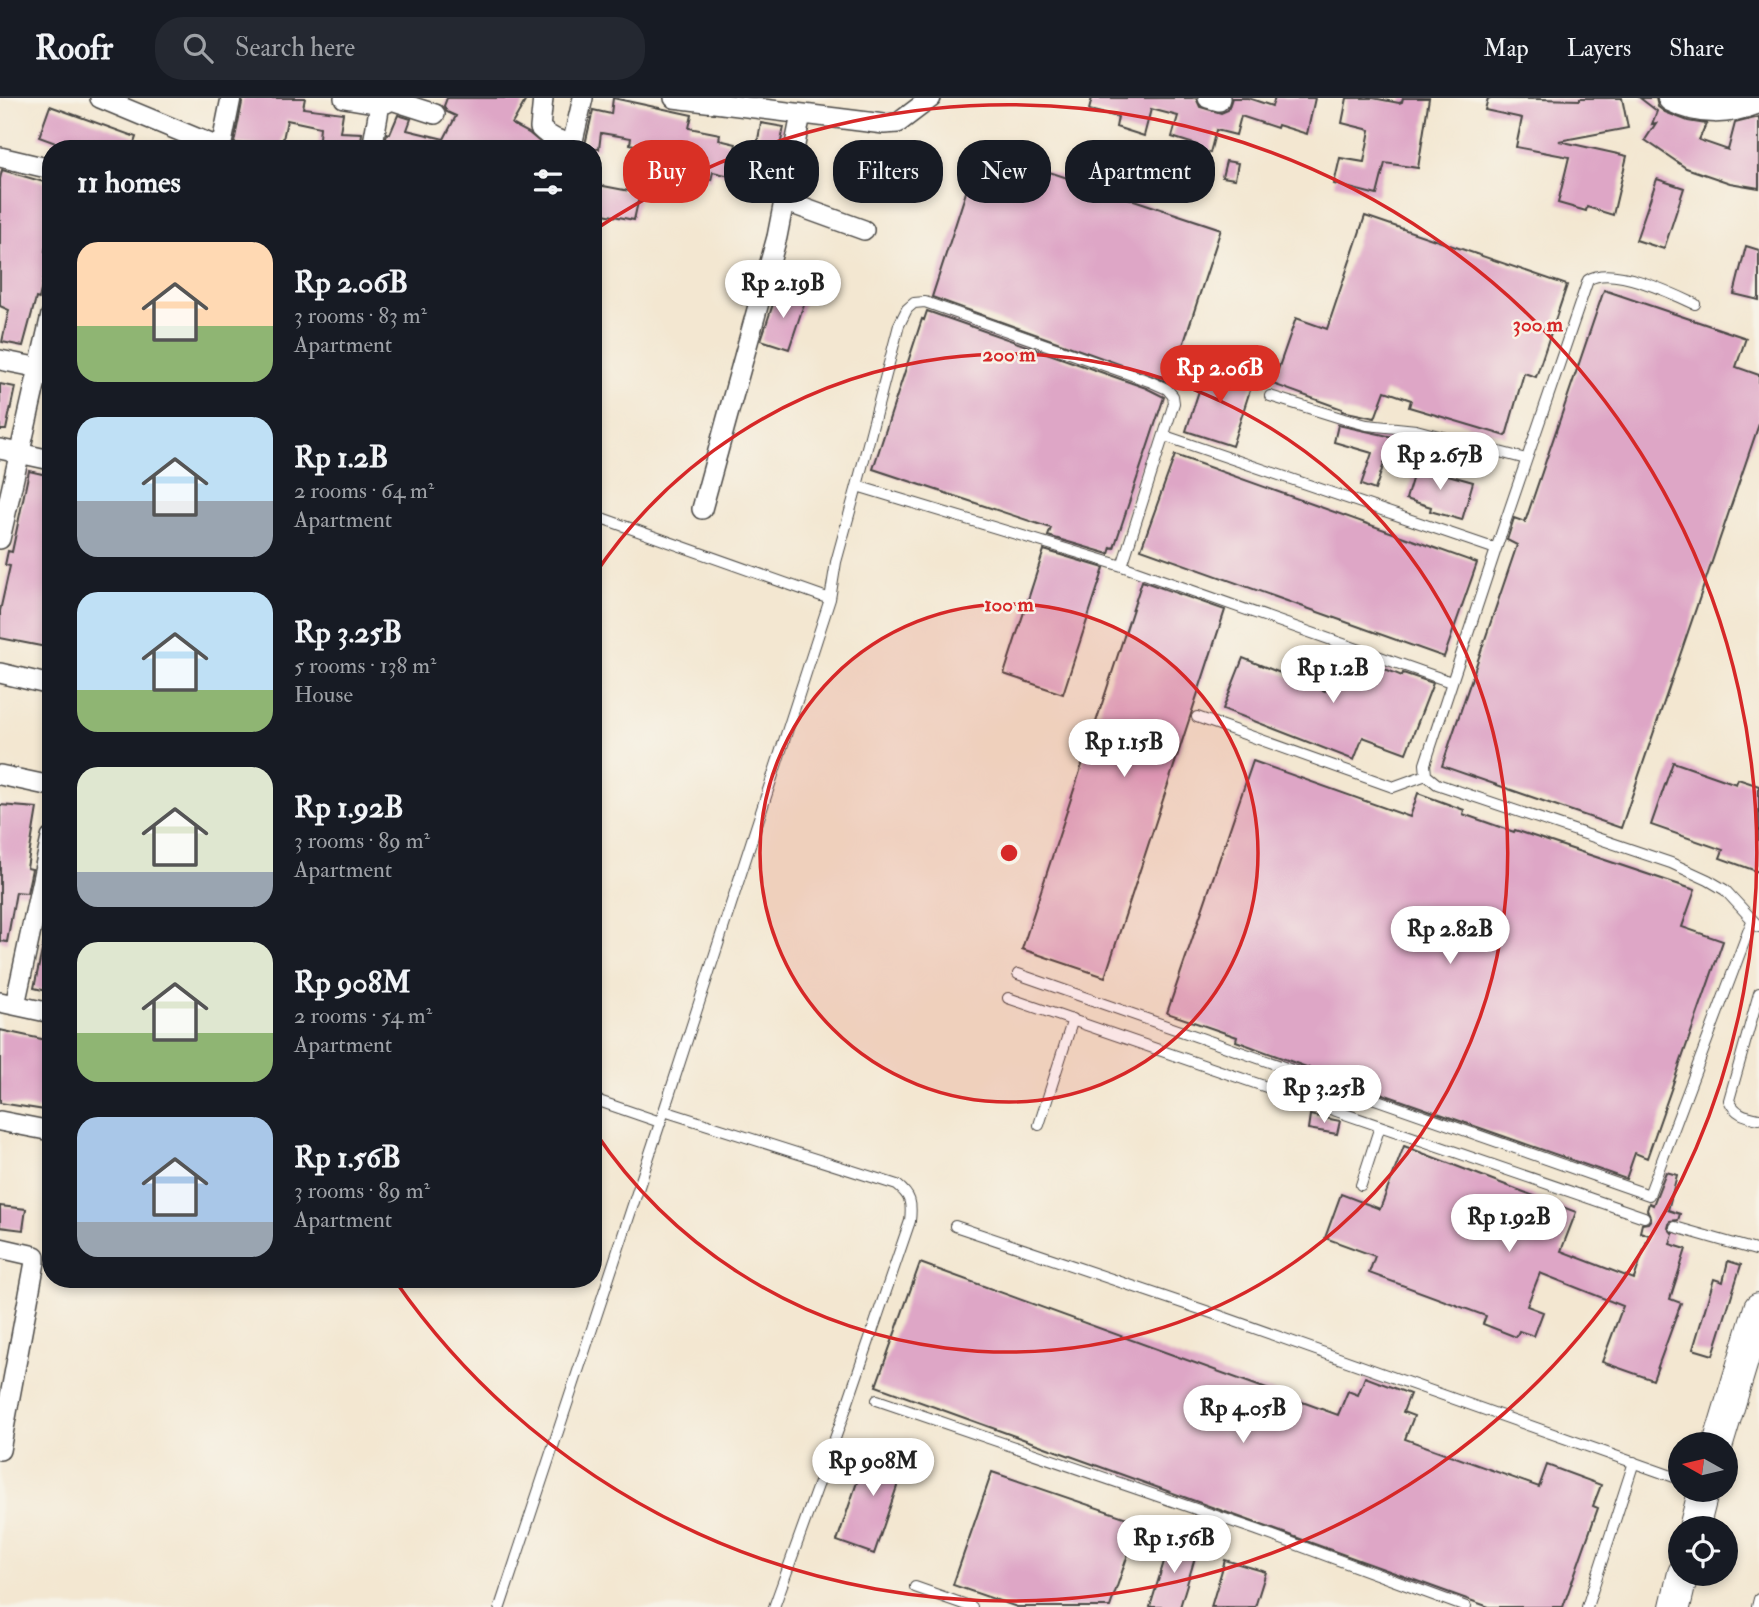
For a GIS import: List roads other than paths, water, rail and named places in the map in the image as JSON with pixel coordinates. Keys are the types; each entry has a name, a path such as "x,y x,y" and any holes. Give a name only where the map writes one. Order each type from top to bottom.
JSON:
{"main road":[{"path":"1722,1432 1759,1308"},
{"path":"1675,1607 1680,1586"}],"street":[{"path":"100,98 201,140"},
{"path":"223,140 231,98"},
{"path":"344,98 386,100 435,114"},
{"path":"543,98 540,128 557,140"},
{"path":"573,140 583,98"},
{"path":"674,98 747,102 801,114 884,124 898,123 931,98"},
{"path":"1208,98 1219,101 1220,98"},
{"path":"1671,98 1687,106 1710,110 1739,108 1759,100"},
{"path":"375,140 386,100"},
{"path":"796,140 801,114"},
{"path":"0,157 42,167"},
{"path":"702,509 777,237 784,203"},
{"path":"790,203 864,230"},
{"path":"0,360 42,369"},
{"path":"0,539 10,451 42,374"},
{"path":"10,451 42,458"},
{"path":"0,673 42,683"},
{"path":"0,775 42,784"},
{"path":"42,873 8,1004 42,1011"},
{"path":"0,1121 42,1129"},
{"path":"0,1248 34,1255 35,1262 0,1450"}],"lane":[{"path":"1018,974 1649,1195 1756,924 1725,890 1708,880 1671,863 1437,784 1426,775 1425,764 1588,280 1603,275 1636,281 1695,304"},
{"path":"500,1607 830,599 836,562 894,341 907,309 915,303 925,302 1158,384 1173,396 1174,403 1165,436 1122,566"},
{"path":"1270,396 1367,425 1416,429 1526,459"},
{"path":"1165,436 1496,549"},
{"path":"857,486 1122,566 1451,682"},
{"path":"602,518 830,599"},
{"path":"1197,717 1393,787 1426,775"},
{"path":"1759,993 1729,1100 1740,1114 1759,1119"},
{"path":"1008,998 1644,1217"},
{"path":"1039,1125 1073,1019"},
{"path":"602,1102 660,1122"},
{"path":"664,1111 897,1185 908,1193 912,1203 910,1221 774,1607"},
{"path":"1361,1185 1380,1126"},
{"path":"955,1226 1668,1475"},
{"path":"1675,1227 1759,1251"},
{"path":"877,1400 1257,1530 1466,1607"},
{"path":"1587,1607 1634,1462"},
{"path":"915,1587 972,1607"},
{"path":"1757,1607 1759,1599"}]}
